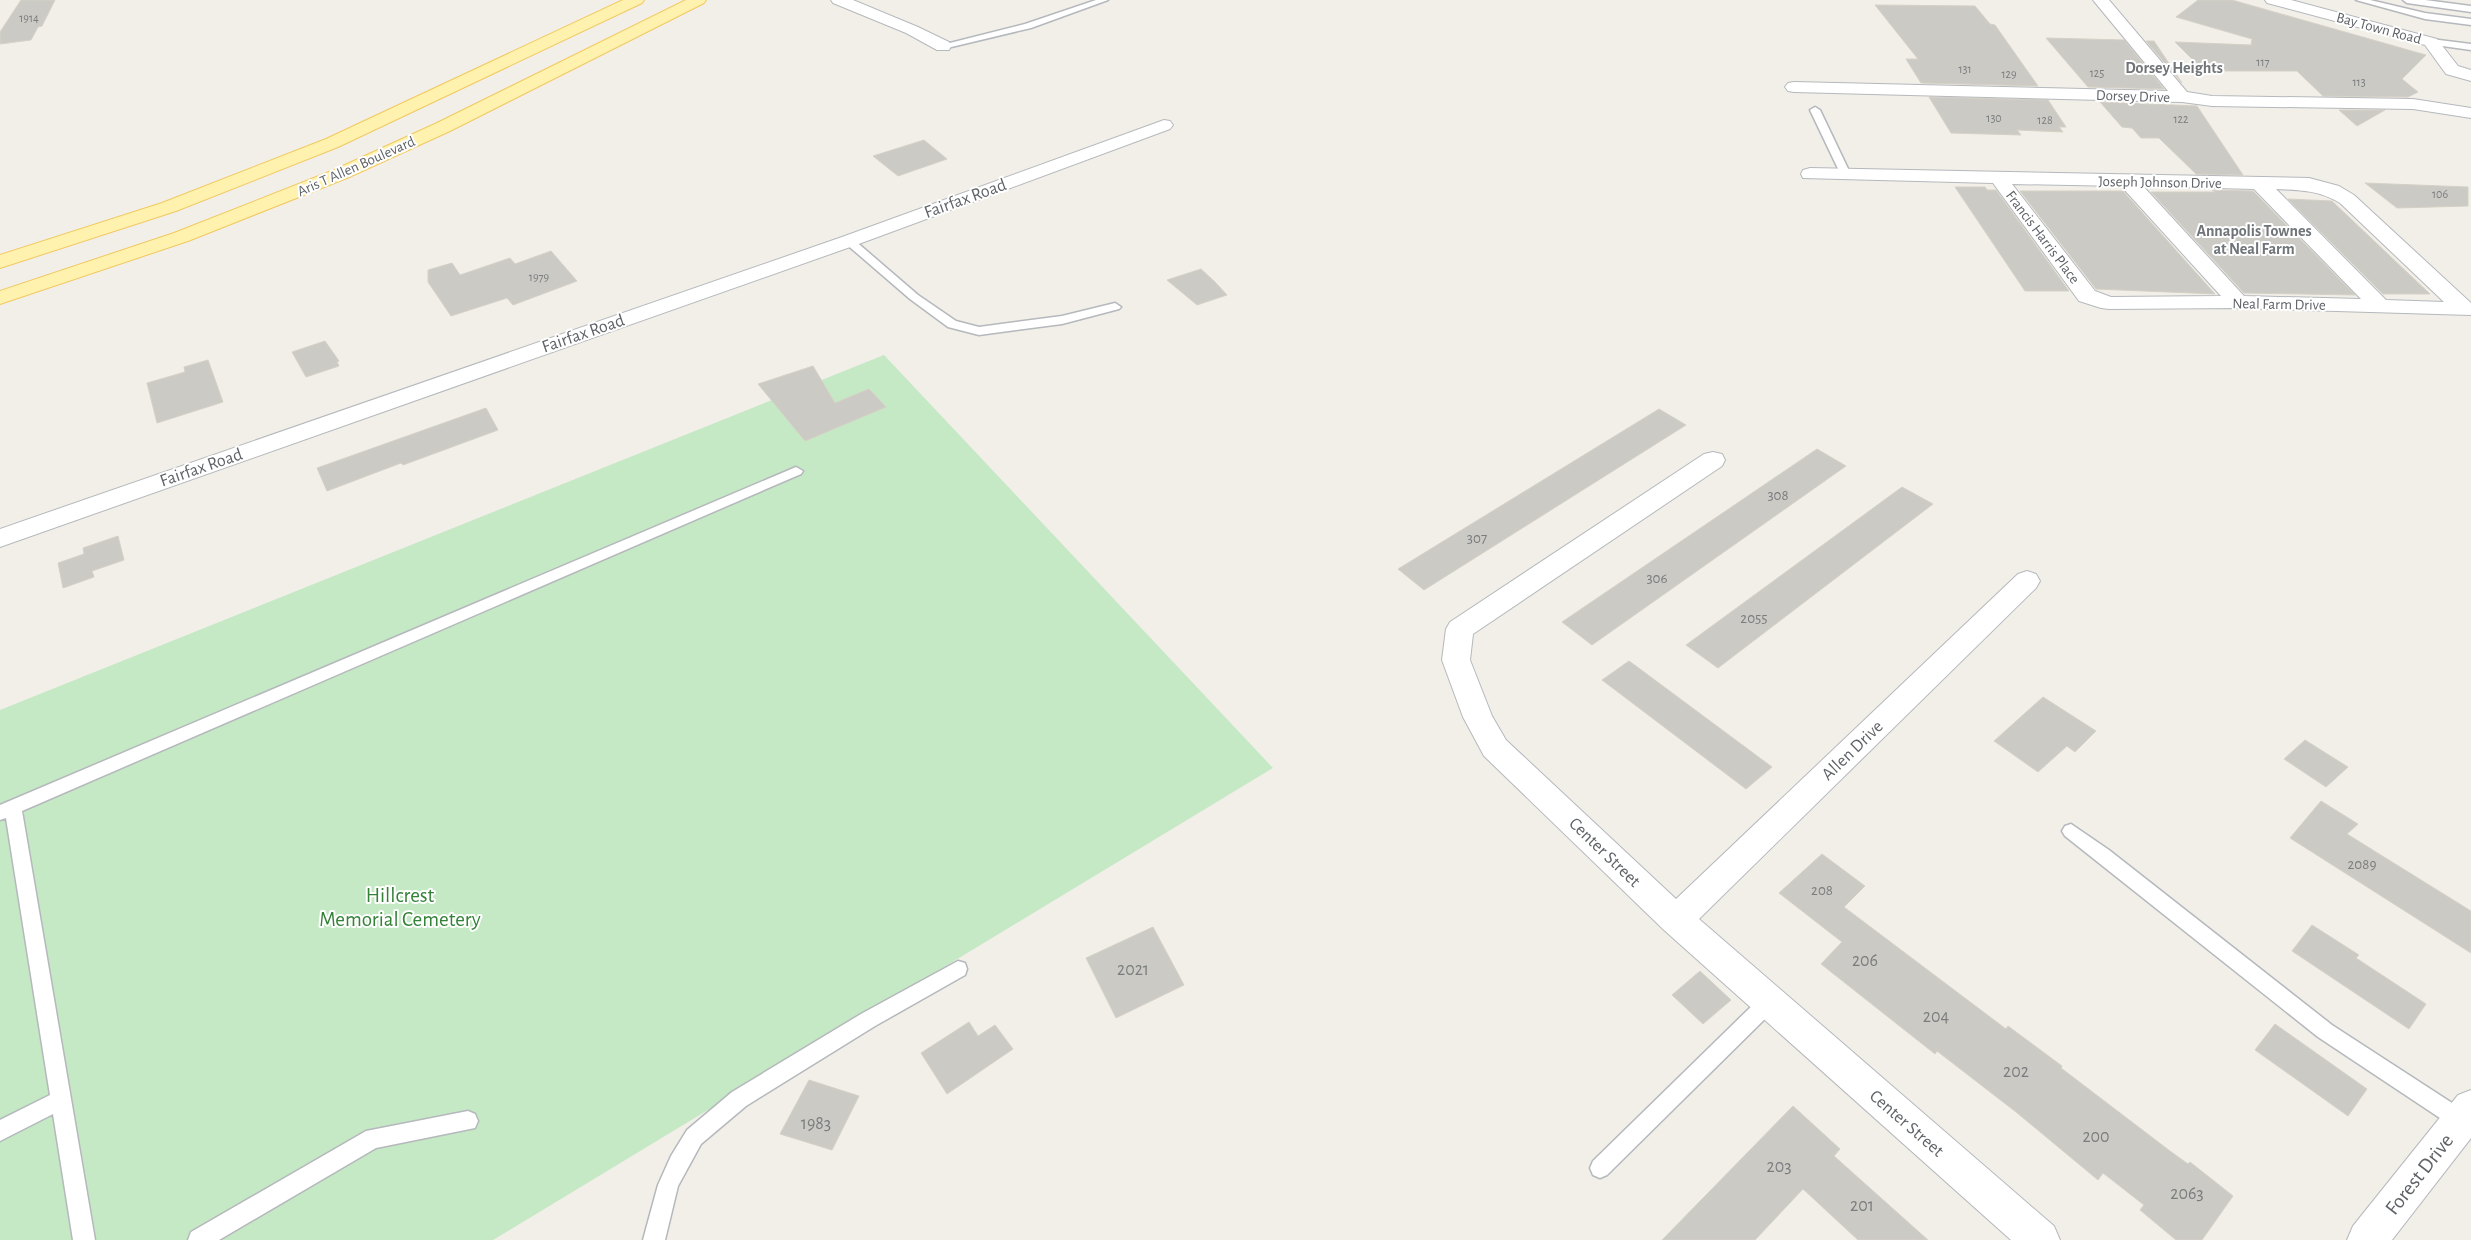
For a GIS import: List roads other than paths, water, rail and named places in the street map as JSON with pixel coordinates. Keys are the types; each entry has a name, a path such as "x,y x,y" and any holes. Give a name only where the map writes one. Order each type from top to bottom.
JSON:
{"main road":[{"name":"Aris T Allen Boulevard","path":"0,262 169,207 323,147 636,0"},
{"name":"Aris T Allen Boulevard","path":"0,298 189,235 289,196 453,122 698,0"}],"street":[{"path":"839,0 912,30 943,46"},
{"path":"2101,0 2182,98"},
{"name":"Bay Town Road","path":"2273,0 2431,42 2452,70 2471,76"},
{"name":"Dorsey Drive","path":"1794,87 2182,98 2212,101 2413,104 2471,112"},
{"name":"Fairfax Road","path":"0,538 849,240 1164,125"},
{"name":"Joseph Johnson Drive","path":"1810,174 2128,182 2309,184 2332,190 2347,199 2468,309"},
{"name":"Francis Harris Place","path":"1999,179 2088,296"},
{"path":"2128,182 2238,302"},
{"path":"2259,183 2382,308"},
{"name":"Neal Farm Drive","path":"2088,296 2109,303 2238,302 2382,308 2468,309"},
{"name":"Center Street","path":"1713,460 1460,629 1456,660 1478,716 1496,748 1676,920 2040,1240"},
{"name":"Allen Drive","path":"1676,920 2027,581"},
{"name":"Forest Drive","path":"2367,1240 2466,1114"}],"lane":[{"path":"943,46 1028,26 1104,0"},
{"path":"2360,0 2425,16 2471,22"},
{"path":"2407,0 2471,9"},
{"path":"2431,42 2471,47"},
{"path":"1815,110 1846,175"},
{"path":"849,240 914,297 952,324 979,331 1062,320 1115,307"},
{"path":"84,1240 61,1100 6,810 796,471"},
{"path":"2071,831 2116,864 2252,975 2326,1032 2466,1114"},
{"path":"654,1240 668,1185 678,1163 694,1137 739,1099 868,1020 958,969"},
{"path":"1600,1168 1769,1002"},
{"path":"0,1131 61,1100"},
{"path":"199,1240 373,1138 468,1121"}],"district":[{"name":"Dorsey Heights","path":"2174,67"},
{"name":"Annapolis Townes at Neal Farm","path":"2254,239"}],"park label":[{"name":"Hillcrest Memorial Cemetery","path":"400,907"}]}
